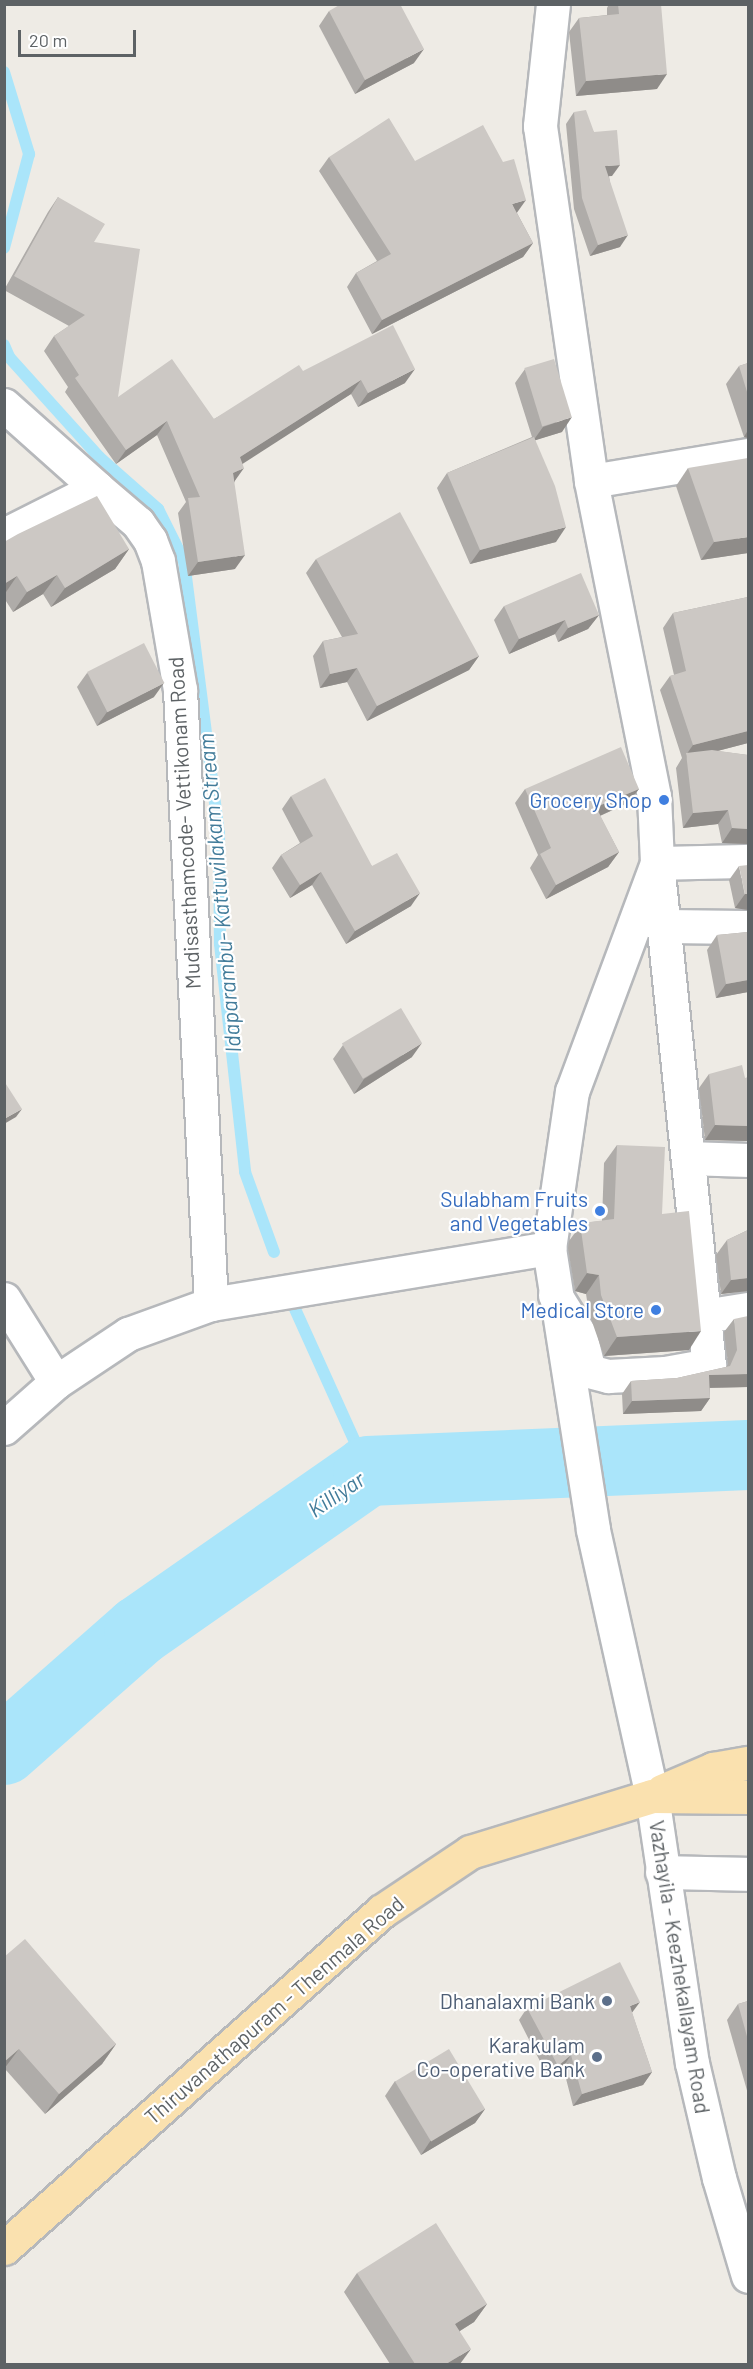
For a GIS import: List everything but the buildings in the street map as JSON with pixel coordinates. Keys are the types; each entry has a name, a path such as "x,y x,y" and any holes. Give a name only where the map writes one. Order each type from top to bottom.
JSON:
{"main road":[{"path":"652,1796 713,1769 748,1763"},
{"name":"Thiruvanathapuram - Thenmala Road","path":"4,2248 382,1911 470,1852 652,1796 748,1797"}],"street":[{"path":"553,1291 580,1335 589,1371 608,1376 665,1373 709,1365 663,926 654,796 591,482 540,126 554,4"},
{"name":"Mudisasthamcode- Vettikonam Road","path":"4,405 138,523 150,540 167,606 180,690 221,1303"},
{"path":"591,482 748,455"},
{"path":"4,535 97,488"},
{"path":"657,863 748,861"},
{"name":"Vazhayila - Keezhekallayam Road","path":"657,863 572,1091 549,1248 553,1291 593,1530 652,1796 692,2062 719,2178 748,2276"},
{"path":"663,926 748,927"},
{"path":"688,1158 748,1160"},
{"path":"4,1428 56,1382 128,1334 221,1303 549,1248"},
{"path":"4,1299 56,1382"},
{"path":"704,1316 748,1309"},
{"path":"662,1872 748,1874"}],"waterway":[{"name":"Idaparambu- Kattuvilakam Stream","path":"4,72 29,154 4,248"},
{"name":"Idaparambu- Kattuvilakam Stream","path":"4,345 9,357 99,457 158,509 184,561 219,833 220,944 245,1172 274,1252"},
{"name":"Idaparambu- Kattuvilakam Stream","path":"295,1309 368,1471"},
{"name":"Killiyar","path":"4,1750 139,1631 368,1471 748,1455"}],"place":[{"name":"Grocery Shop","path":"664,800"},
{"name":"Sulabham Fruits and Vegetables","path":"600,1211"},
{"name":"Medical Store","path":"656,1310"},
{"name":"Dhanalaxmi Bank","path":"607,2001"},
{"name":"Karakulam Co-operative Bank","path":"597,2057"}]}
